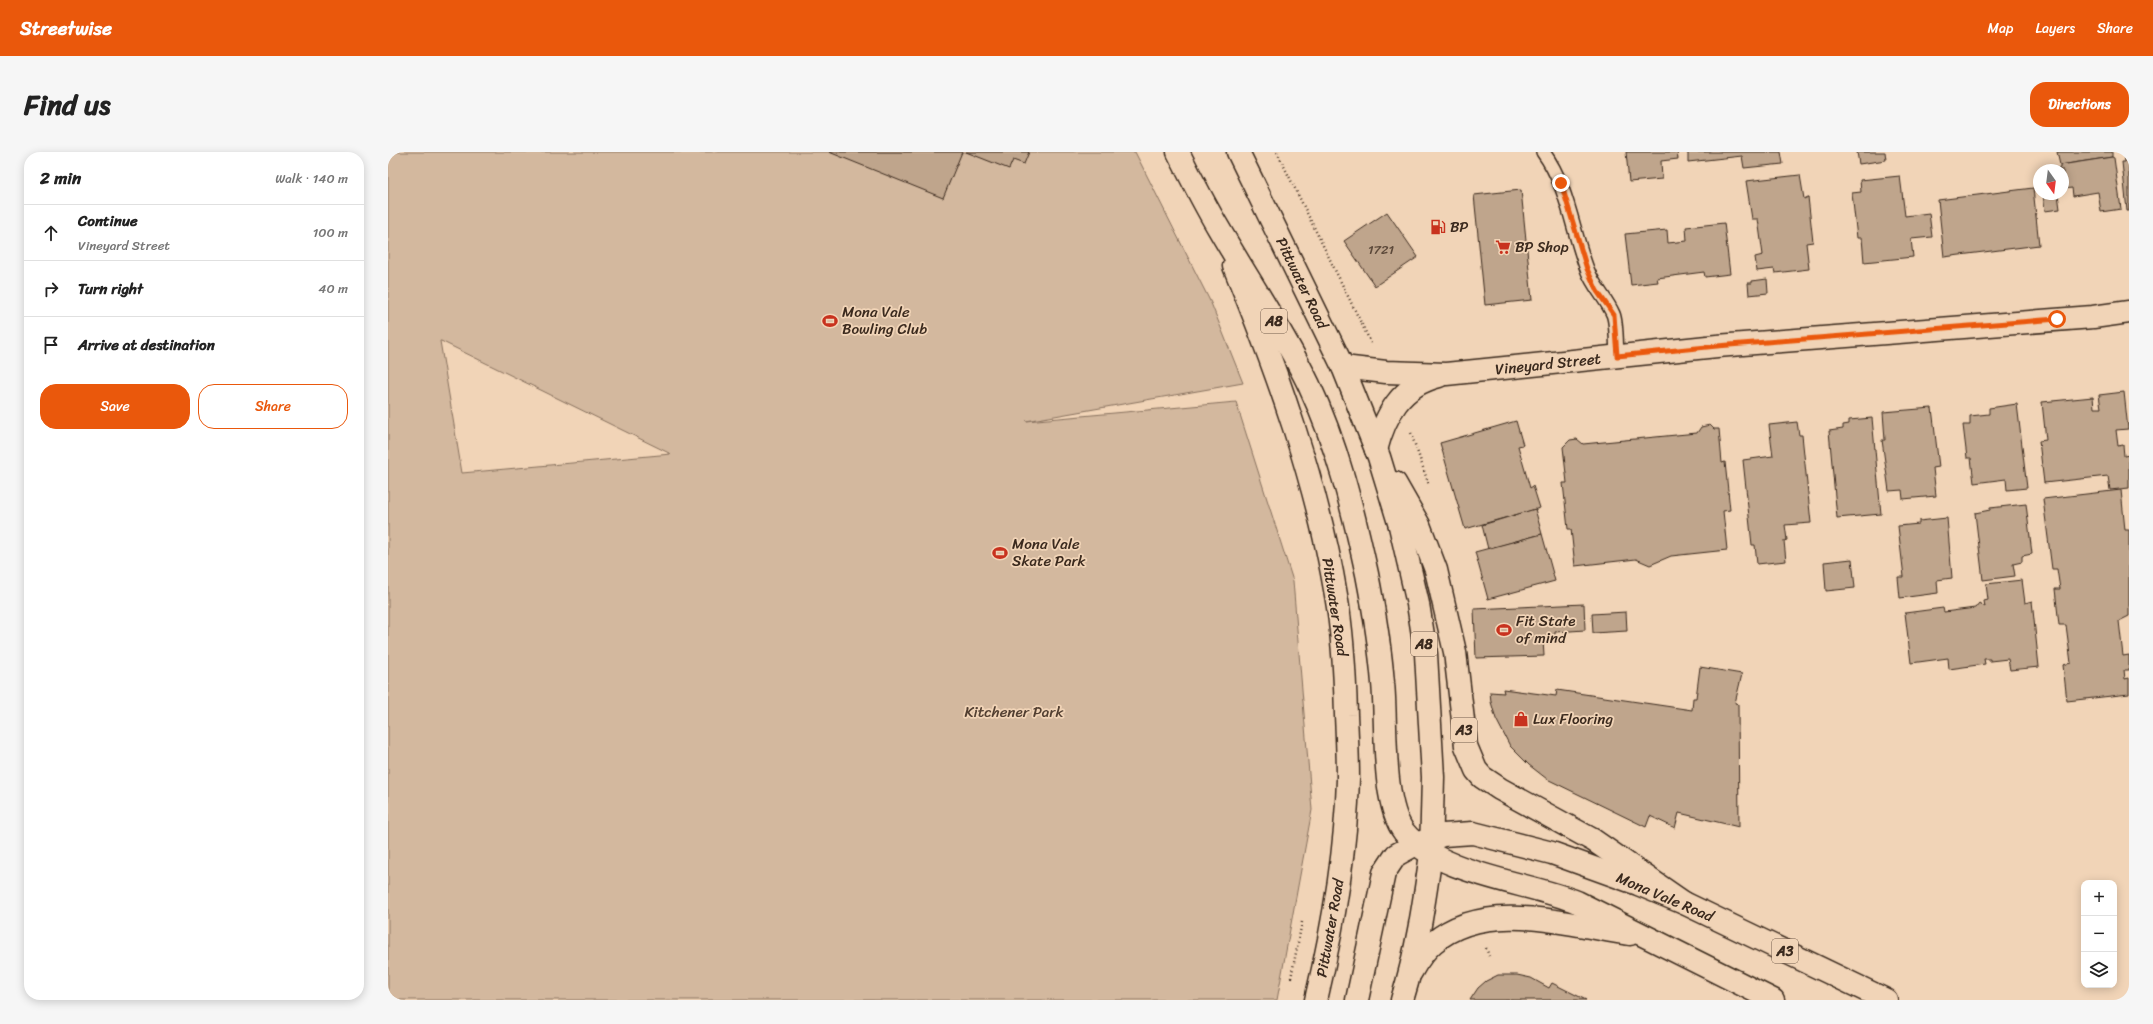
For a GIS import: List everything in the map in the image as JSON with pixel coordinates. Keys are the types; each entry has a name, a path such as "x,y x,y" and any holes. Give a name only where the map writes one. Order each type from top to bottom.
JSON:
{"main road":[{"name":"Pittwater Road","path":"1178,152 1218,228 1287,342 1309,385 1323,418 1349,501 1370,589 1383,685 1387,763 1394,811 1404,832 1427,845"},
{"name":"Pittwater Road","path":"1238,152 1343,367 1377,453 1409,561 1426,654 1432,745 1427,845 1411,972 1402,1000"},
{"name":"Pittwater Road","path":"1218,228 1258,328 1289,416 1317,511 1336,596 1345,668 1348,779 1343,851 1338,888 1316,1000"},
{"name":"Vineyard Street","path":"1343,367 1386,372 1446,374 1717,346 2086,317 2129,312"},
{"name":"Vineyard Street","path":"1377,453 1386,418 1401,398 1429,379 1446,374"},
{"name":"A3","path":"1377,453 1419,525 1436,570 1455,652 1466,746 1476,770 1482,777 1500,789 1594,840 1684,903"},
{"name":"Mona Vale Road","path":"1427,845 1462,832 1500,839 1552,853 1638,884 1684,903 1886,1000"},
{"path":"1357,1000 1384,873 1396,855 1427,845 1470,870 1552,892 1602,913 1773,1000"},
{"path":"1411,972 1425,951 1443,935 1465,925 1491,918 1503,917 1549,921 1649,938"}],"lane":[{"path":"1543,152 1552,164 1561,183 1587,269 1597,291 1614,315 1617,356"}],"path":[{"path":"1289,985 1303,918"},
{"path":"1486,948 1489,956"}],"green space":[{"name":"Kitchener Park","path":"388,152 1135,152 1211,303 1243,383 1026,421 1236,402 1293,581 1312,810 1277,1000 388,1000","holes":["441,341 671,454 462,473"]}],"building":[{"path":"829,152 962,152 943,198"},
{"path":"966,152 1029,152 1024,164 1013,160 1009,169"},
{"path":"1626,152 1677,152 1678,159 1661,161 1662,179 1629,182"},
{"path":"1683,152 1781,152 1783,164 1744,168 1742,156 1688,162 1688,153"},
{"path":"1857,152 1885,152 1886,160 1859,164"},
{"path":"2057,152 2112,152 2112,157 2060,164"},
{"path":"2124,152 2129,152 2129,211 2127,211 2122,162 2125,162"},
{"path":"2112,157 2114,158 2121,209 2101,212 2098,192 2073,196 2072,188 2069,188 2069,164 2066,164"},
{"path":"1800,175 1804,199 1808,197 1813,242 1806,243 1809,269 1775,273 1774,269 1757,271 1755,257 1763,255 1758,219 1752,219 1746,181"},
{"path":"1900,176 1905,216 1929,213 1932,237 1911,239 1913,257 1864,262 1862,238 1857,238 1852,193 1861,192 1860,180"},
{"path":"2033,188 2033,200 2034,200 2039,245 1944,257 1938,200"},
{"name":"BP Shop","path":"1521,190 1532,300 1485,305 1474,195"},
{"path":"2044,200 2059,200 2060,209 2045,211"},
{"path":"1387,212 1418,257 1375,286 1344,241"},
{"path":"1724,223 1730,274 1705,277 1704,272 1657,278 1658,282 1631,285 1625,234 1667,230 1668,243 1687,241 1686,227"},
{"path":"1767,279 1768,293 1749,295 1748,283"},
{"path":"2124,392 2128,429 2116,430 2118,446 2123,445 2124,456 2129,455 2129,488 2110,490 2108,476 2044,483 2039,441 2046,440 2042,402 2093,397 2094,408 2101,408 2099,395"},
{"path":"2017,404 2027,488 2007,490 2006,479 1974,483 1971,458 1967,458 1963,425 1970,425 1970,416 1989,414 1989,408"},
{"path":"1932,408 1939,467 1933,468 1936,496 1903,499 1902,490 1889,491 1882,440 1885,440 1883,412"},
{"path":"1872,418 1881,514 1837,518 1829,431 1843,429 1843,425 1849,424 1849,420"},
{"path":"1516,421 1523,445 1518,446 1530,488 1533,486 1540,508 1465,529 1440,443"},
{"path":"1797,422 1799,435 1802,435 1811,523 1785,525 1787,540 1784,541 1786,561 1757,564 1755,545 1752,545 1743,460 1773,456 1769,425"},
{"path":"1710,425 1714,429 1719,429 1722,463 1725,462 1730,510 1723,511 1727,550 1671,556 1650,565 1636,559 1575,566 1571,529 1568,529 1563,483 1567,483 1563,447 1570,440 1577,439 1583,444 1697,433 1701,427"},
{"path":"2121,490 2125,530 2129,530 2129,616 2119,621 2123,656 2129,655 2129,670 2124,670 2125,679 2129,678 2129,694 2067,701 2063,665 2071,663 2066,625 2059,625 2055,589 2060,589 2057,569 2052,569 2043,499"},
{"path":"2026,504 2032,554 2022,556 2022,562 2013,564 2015,576 1983,580 1975,513 1990,510 1990,508"},
{"path":"1535,509 1542,534 1488,549 1482,525"},
{"path":"1947,518 1952,578 1937,580 1938,593 1900,598 1898,577 1904,577 1898,526 1919,524 1919,521"},
{"path":"1542,534 1555,581 1488,599 1475,552"},
{"path":"1852,559 1855,588 1826,591 1824,562"},
{"path":"2022,580 2025,603 2032,601 2039,667 2010,670 2008,659 1990,661 1990,659 1984,659 1985,664 1949,669 1948,658 1911,663 1905,613 1943,608 1944,612 1975,608 1979,603 1985,607 1984,601 1988,600 1986,584"},
{"path":"1584,604 1585,630 1555,632 1555,639 1543,640 1544,656 1476,658 1474,609"},
{"path":"1626,612 1627,631 1593,633 1592,614"},
{"path":"1700,667 1742,674 1735,703 1738,704 1739,827 1679,813 1675,828 1650,816 1646,827 1547,779 1529,765 1510,746 1496,719 1491,702 1490,692 1504,693 1503,689 1556,696 1557,690 1692,710 1693,698 1696,698"},
{"path":"1498,975 1517,975 1531,978 1549,988 1552,983 1586,1000 1470,1000 1478,988 1486,981"}],"place":[{"name":"BP","path":"1438,227"},
{"name":"BP Shop","path":"1503,247"},
{"name":"Mona Vale Bowling Club","path":"830,321"},
{"name":"Mona Vale Skate Park","path":"1000,553"},
{"name":"Fit State of mind","path":"1504,630"},
{"name":"Lux Flooring","path":"1521,719"}],"route":[{"path":"1561,183 1587,269 1597,291 1614,315 1617,356 1737,344 2057,319"}]}
